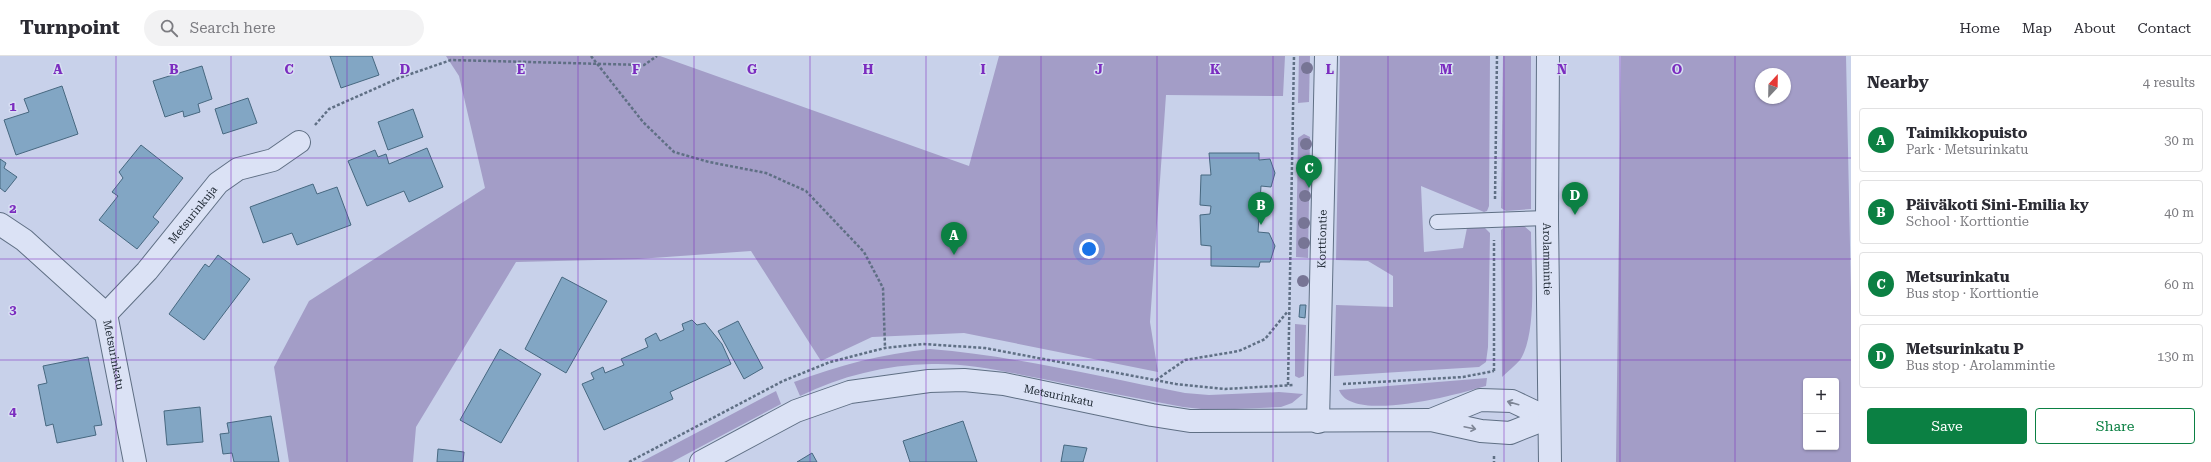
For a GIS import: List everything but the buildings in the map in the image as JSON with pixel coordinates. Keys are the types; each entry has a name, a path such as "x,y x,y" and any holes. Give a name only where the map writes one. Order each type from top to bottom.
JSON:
{"street":[{"name":"Korttiontie","path":"1318,422 1326,56"},
{"name":"Arolammintie","path":"1548,56 1547,218 1548,418 1550,462"},
{"name":"Metsurinkuja","path":"106,314 152,265 218,183 238,169 273,160 299,142"},
{"name":"Metsurinkatu","path":"0,224 24,240 106,314 135,462"},
{"name":"Metsurinkatu","path":"701,462 796,411 850,392 929,381 964,380 1004,384 1152,415 1190,421 1318,422 1432,420 1493,432 1510,433 1548,418"},
{"name":"Metsurinkatu","path":"1432,420 1480,400 1512,401 1548,418"}],"lane":[{"path":"1437,222 1547,218"}],"path":[{"path":"591,56 643,122 674,152 709,162 766,173 806,191 864,252 883,288 885,348"},
{"path":"299,142 329,109 399,78 450,60 644,65 657,56"},
{"path":"1288,385 1288,310 1294,56"},
{"path":"1493,400 1497,56"},
{"path":"1155,380 1185,360 1239,351 1265,339 1288,310"},
{"path":"1493,432 1494,462"}],"shaded area":[{"path":"446,56 660,56 969,166 999,56 1285,56 1283,96 1166,95 1150,322 1158,372 964,333 872,337 821,361 751,251 638,259 516,262 416,427 413,462 289,462 274,367 309,301 485,188 459,76"},
{"path":"1299,56 1310,56 1309,102 1298,103"},
{"path":"1340,56 1490,56 1489,206 1487,211 1484,212 1421,186 1424,252 1463,248 1467,228 1484,227 1490,233 1488,347 1486,362 1479,367 1334,376 1336,305 1393,307 1393,276 1368,261 1336,260"},
{"path":"1503,56 1531,56 1531,209 1506,211 1501,208"},
{"path":"1621,56 1846,56 1851,292 1851,462 1616,462"},
{"path":"1304,134 1310,137 1308,258 1296,257 1298,138"},
{"path":"1506,225 1523,225 1531,232 1532,298 1526,348 1520,360 1502,377 1501,230"},
{"path":"1295,324 1306,325 1304,376 1299,378 1295,376"},
{"path":"930,349 962,352 1026,362 1185,393 1209,395 1279,392 1303,394 1292,403 1281,407 1210,410 1183,407 1002,371 973,366 946,364 915,365 880,369 847,377 800,396 794,382 828,370 861,361"},
{"path":"1487,378 1486,386 1472,390 1431,400 1384,406 1363,405 1348,400 1339,390"},
{"path":"776,391 781,404 672,462 641,462"}],"place":[{"name":"Metsurinkatu","path":"1309,188"},
{"name":"Metsurinkatu P","path":"1575,215"},
{"name":"Päiväkoti Sini-Emilia ky","path":"1261,225"},
{"name":"Taimikkopuisto","path":"954,255"}]}
